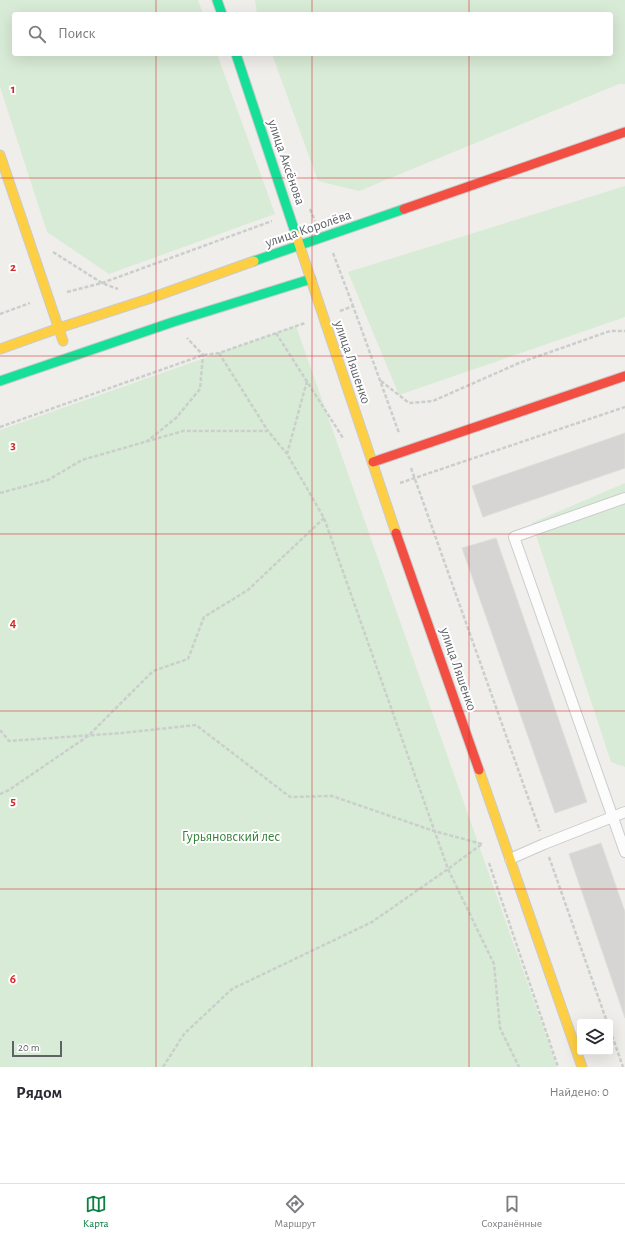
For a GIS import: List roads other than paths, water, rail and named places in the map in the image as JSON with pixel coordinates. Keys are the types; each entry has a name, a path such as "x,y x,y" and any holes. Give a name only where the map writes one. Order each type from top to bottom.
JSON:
{"main road":[{"path":"217,0 221,12"},
{"name":"улица Аксёнова","path":"237,56 311,279"},
{"name":"улица Королёва","path":"0,349 148,299 625,132"},
{"path":"0,155 68,357"},
{"path":"0,381 173,322 311,279"},
{"name":"улица Ляшенко","path":"311,279 582,1067"},
{"path":"373,462 625,376"}],"lane":[{"path":"625,498 514,537 625,852"},
{"path":"510,859 625,812"}],"park label":[{"name":"Гурьяновский лес","path":"231,836"}]}
